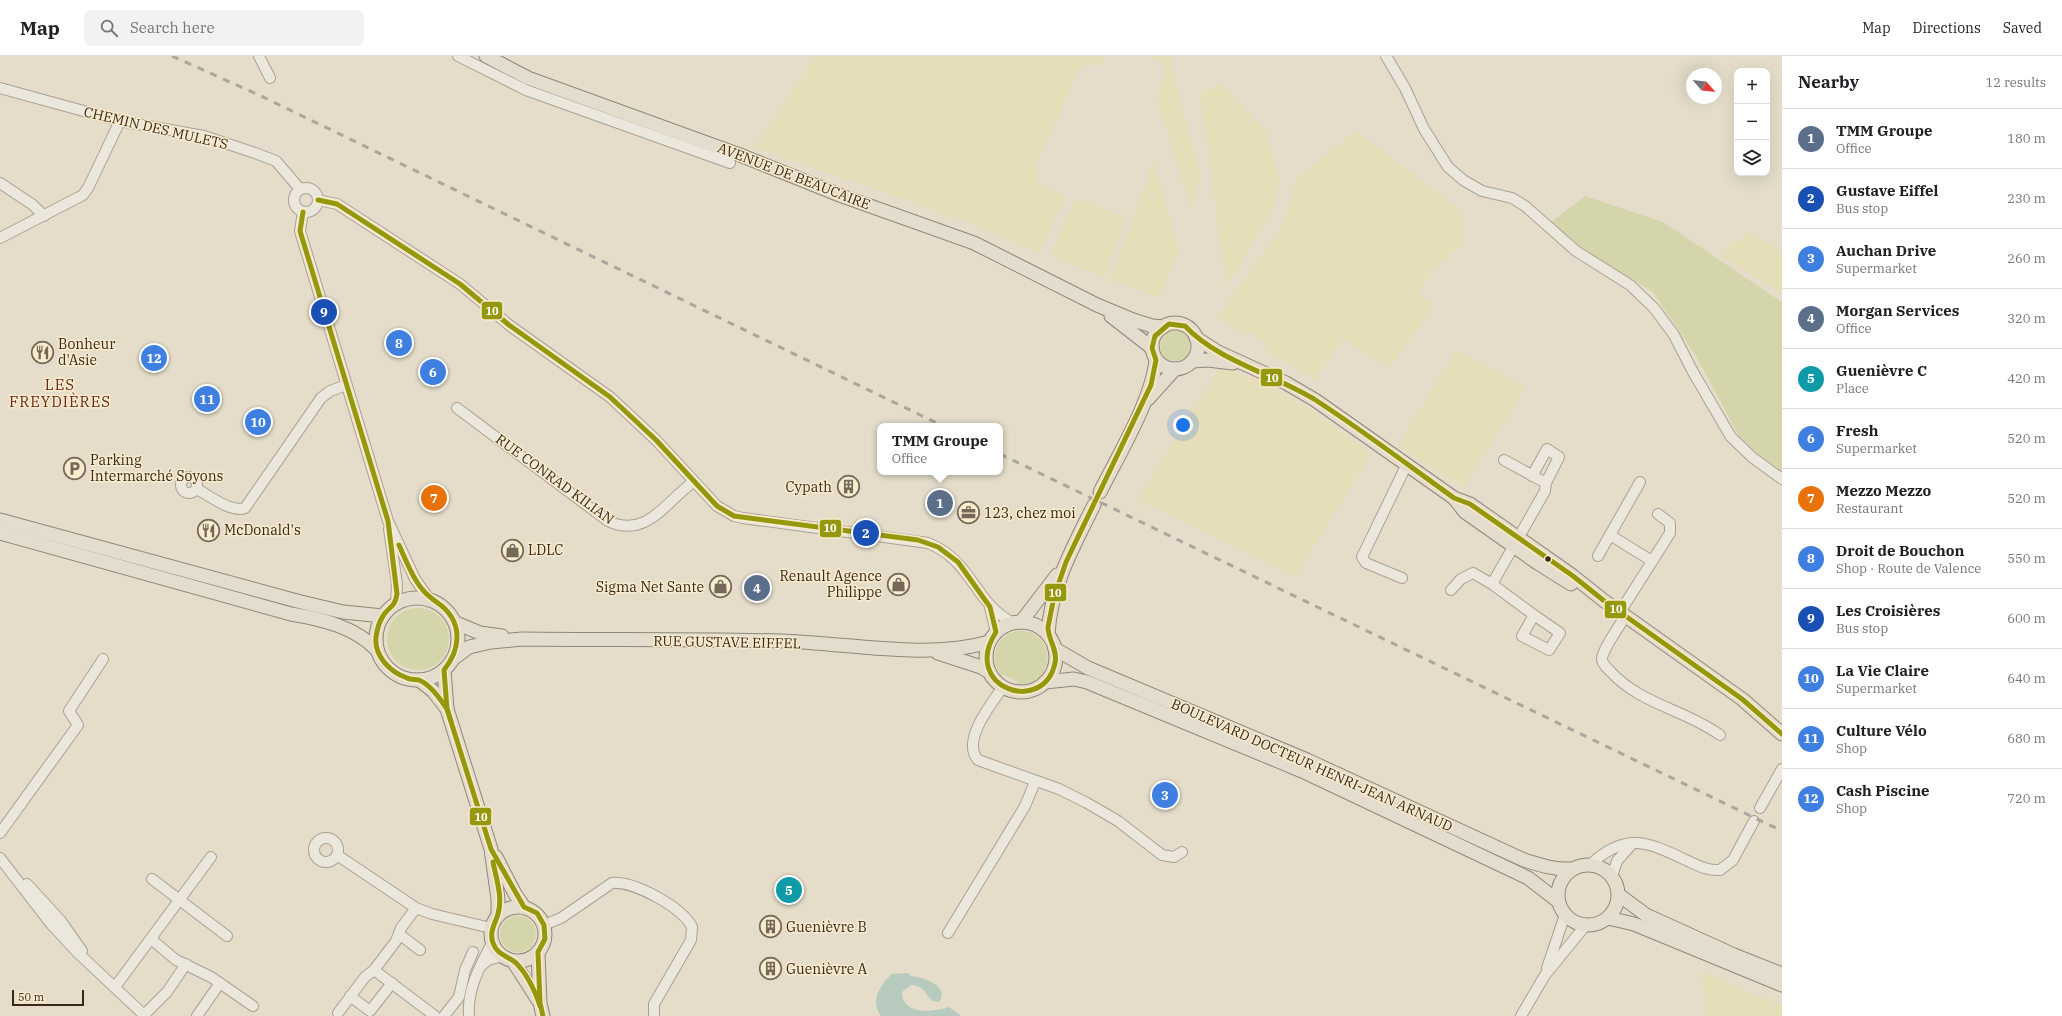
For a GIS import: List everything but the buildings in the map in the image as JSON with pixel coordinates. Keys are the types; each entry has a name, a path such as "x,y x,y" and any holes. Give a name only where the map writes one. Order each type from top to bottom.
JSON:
{"main road":[{"name":"AVENUE DE BEAUCAIRE","path":"486,56 528,78 719,147 842,196 974,243 1097,305 1133,320 1152,326 1163,327"},
{"name":"AVENUE DE BEAUCAIRE","path":"1097,305 1154,354"},
{"path":"1100,492 1143,404 1151,384 1155,336 1163,327 1180,324 1190,329 1196,338 1243,364 1286,383 1315,400 1454,498 1465,512 1515,541 1564,580 1603,600 1742,699 1782,734"},
{"path":"1192,362 1196,354 1196,338"},
{"path":"1154,354 1165,367 1175,369 1182,368 1192,362 1208,360 1243,364"},
{"path":"1143,404 1175,369"},
{"path":"1048,635 1052,604 1066,562 1094,505"},
{"path":"3,528 344,612 383,616"},
{"path":"3,528 291,614 330,622 369,642 378,650 389,669 398,676 408,679 419,680 437,675 444,670 454,658 459,641 456,624 445,608 429,599 418,597 407,599 396,603 383,616 378,627 376,639 378,650"},
{"path":"1017,622 1036,625 1048,635 1055,649 1055,663 1045,682 1029,691 1016,692 1003,687 989,672 986,657 993,637 1017,622 1066,562"},
{"name":"RUE GUSTAVE EIFFEL","path":"456,624 480,632 522,639"},
{"name":"RUE GUSTAVE EIFFEL","path":"454,658 469,647 491,642 522,639 782,641 931,650 964,648 993,637"},
{"name":"BOULEVARD DOCTEUR HENRI-JEAN ARNAUD","path":"1055,649 1088,668 1307,760 1524,860 1547,867 1572,870"},
{"name":"RUE GUSTAVE EIFFEL","path":"931,650 981,667 989,672"},
{"path":"444,670 447,709 491,849 498,899 498,915"},
{"name":"BOULEVARD DOCTEUR HENRI-JEAN ARNAUD","path":"1045,682 1074,679 1087,682 1231,740 1302,771 1528,878 1558,901"},
{"path":"419,680 433,691 447,709"},
{"path":"491,849 515,894 524,907"},
{"path":"1590,865 1606,870 1612,876 1616,882 1619,895 1618,904 1608,918 1594,926 1586,926 1577,924 1565,915 1558,901 1560,883 1572,870 1590,865"},
{"path":"1619,895 1646,915 1734,955 1782,974"},
{"path":"508,959 527,960 538,952 545,939 544,925 537,913 524,907 510,907 498,915 491,928 492,943 496,950 508,959 541,1010"},
{"path":"1608,918 1634,924 1782,985"},
{"path":"538,952 541,1010"}],"street":[{"path":"259,56 270,78"},
{"name":"AVENUE DE BEAUCAIRE","path":"458,56 526,90 730,163"},
{"path":"1386,56 1405,88 1424,129 1448,167 1463,180 1482,192 1512,198 1525,206 1576,251 1630,285 1654,308 1674,335 1692,372 1731,437 1753,458 1782,479"},
{"name":"CHEMIN DES MULETS","path":"0,88 120,121 204,136 271,158 276,161 300,190"},
{"path":"0,238 44,216 86,192 120,121"},
{"path":"0,183 33,205 44,216"},
{"path":"310,189 315,193 318,200 313,210 303,212 297,209 293,202 295,195 300,190 310,189"},
{"path":"318,200 337,204 399,243 460,284 509,325 596,386 631,416 717,506 734,516 910,539 938,547 958,562 990,607 999,615 1017,622"},
{"path":"303,212 300,231 384,509 388,521 415,579 429,599"},
{"path":"197,489 232,508 245,508 321,398 330,391 346,385"},
{"name":"RUE CONRAD KILIAN","path":"457,408 616,525 631,527 644,523 693,482"},
{"path":"1492,584 1515,541 1545,491 1546,483 1559,457 1547,449 1532,476"},
{"path":"1504,460 1546,483"},
{"path":"1402,578 1366,563 1362,557 1407,464"},
{"path":"1598,556 1640,482"},
{"path":"1658,514 1670,523 1670,533 1652,561 1622,614 1603,655 1603,664 1616,678 1636,694 1656,704 1676,710 1720,735"},
{"path":"388,521 397,584 396,603"},
{"path":"1610,535 1652,561"},
{"path":"1451,590 1461,578 1473,573 1492,584 1534,614"},
{"path":"990,607 993,637"},
{"path":"0,833 78,725 69,711 103,659"},
{"path":"1003,687 977,731 972,748 973,755 983,764 1059,789 1106,813 1162,855 1174,857 1182,852"},
{"path":"1760,808 1782,769"},
{"path":"948,934 1025,806 1035,782"},
{"path":"1590,865 1614,847 1633,843 1644,843 1654,845 1705,869 1720,870 1733,860 1754,821"},
{"path":"1612,876 1617,861 1633,843"},
{"path":"337,855 416,908 432,914 491,928"},
{"path":"115,987 211,858"},
{"path":"3,862 51,924 144,1015 167,992 186,964"},
{"path":"152,879 227,936"},
{"path":"544,925 561,918 612,883 621,882 642,889 681,913 692,927 691,940 654,1004 654,1016"},
{"path":"338,1013 365,977 374,970 396,941 416,908"},
{"path":"1545,975 1565,915"},
{"path":"1521,1016 1545,975 1586,926"},
{"path":"399,934 420,950"},
{"path":"151,939 169,956 220,983 253,1006"},
{"path":"469,1016 469,996 474,978 492,943"},
{"path":"444,1016 459,997 465,970 473,952"},
{"path":"480,966 488,960 508,959"},
{"path":"374,970 436,1016"},
{"path":"197,1016 220,983"},
{"path":"350,996 370,1011 392,983"}],"shaded area":[{"path":"815,56 1106,56 1103,64 1081,66 1036,164 1038,183 1065,196 1039,253 960,219 754,147"},
{"path":"1150,56 1169,56 1200,176 1192,209 1157,101 1165,67"},
{"path":"1222,84 1266,131 1280,181 1272,213 1226,286 1200,91"},
{"path":"1356,130 1462,212 1464,244 1435,269 1418,294 1435,304 1389,368 1344,338 1315,380 1267,352 1266,345 1253,333 1241,333 1217,317 1282,227 1297,179"},
{"path":"1154,160 1179,253 1159,298 1111,280"},
{"path":"1076,198 1126,217 1105,277 1050,256"},
{"path":"1749,232 1782,252 1782,293 1723,257 1732,239 1738,242"},
{"path":"1456,350 1526,387 1463,488 1398,445"},
{"path":"1219,368 1260,381 1311,410 1372,454 1295,576 1137,500"},
{"path":"1702,972 1782,1006 1782,1016 1705,1016"},
{"path":"908,973 911,976 922,978 934,983 941,991 942,996 939,1002 933,1001 922,988 916,985 911,985 902,992 903,1000 907,1005 913,1009 928,1011 949,1007 961,1016 881,1016 876,1004 876,999 880,988 892,974"}],"green space":[{"path":"1585,196 1663,222 1782,302 1782,471 1762,458 1739,436 1696,356 1653,292 1586,251 1551,222"},
{"path":"1175,331 1186,335 1190,346 1186,357 1175,361 1164,357 1160,346 1164,335"},
{"path":"412,608 424,608 440,617 447,627 449,639 447,651 440,661 424,670 412,670 401,665 392,656 387,645 387,633 392,622 401,613"},
{"path":"1015,631 1029,632 1040,638 1046,647 1048,658 1046,668 1040,677 1030,683 1017,684 1017,681 1004,675 1002,676 997,670 994,657 995,650 1002,639"},
{"path":"522,916 531,921 535,927 535,941 531,947 522,952 514,952 505,947 501,941 500,930 505,921 511,917"}],"railway":[{"path":"172,56 261,96 937,423"},
{"path":"1003,455 1782,831"}],"transit line":[{"name":"10","path":"318,200 337,204 460,284 509,325 610,397 656,440 717,506 734,516 918,540 938,547 958,562 990,607 996,632 988,652 988,668 996,680 1008,688 1022,691 1036,688 1048,679 1056,658 1048,632 1054,597 1066,562 1151,385 1156,360 1152,348 1155,336 1169,324 1185,326 1213,349 1298,390 1332,411 1454,498 1470,504 1573,576 1603,600 1742,699 1782,734"},
{"name":"10","path":"303,212 300,231 388,521 397,594 395,602 385,613 379,623 376,637 378,651 384,662 395,672 409,679 419,680 427,685 447,709 491,849 524,907 537,913 544,925 545,939 538,952 540,1003 543,1016"},
{"name":"10","path":"399,545 418,584 427,594 443,607 454,622 457,638 456,646 444,670 447,709 451,721"},
{"name":"10","path":"493,862 500,901 498,914 492,932 493,943 497,950 516,963 524,972 540,1006"}],"place":[{"name":"Les Croisières","path":"324,312"},
{"name":"Droit de Bouchon","path":"399,343"},
{"name":"Bonheur d'Asie","path":"43,352"},
{"name":"Cash Piscine","path":"154,358"},
{"name":"Fresh","path":"433,372"},
{"name":"Culture Vélo","path":"207,399"},
{"name":"La Vie Claire","path":"258,422"},
{"name":"Parking Intermarché Soyons","path":"75,468"},
{"name":"Cypath","path":"848,487"},
{"name":"Mezzo Mezzo","path":"434,498"},
{"name":"TMM Groupe","path":"940,503"},
{"name":"123, chez moi","path":"968,513"},
{"name":"McDonald's","path":"209,530"},
{"name":"Gustave Eiffel","path":"866,533"},
{"name":"LDLC","path":"512,550"},
{"name":"Renault Agence Philippe","path":"898,584"},
{"name":"Sigma Net Sante","path":"720,587"},
{"name":"Morgan Services","path":"757,588"},
{"name":"Auchan Drive","path":"1165,795"},
{"name":"Guenièvre C","path":"789,890"},
{"name":"Guenièvre B","path":"771,927"},
{"name":"Guenièvre A","path":"770,969"}],"district":[{"name":"LES FREYDIÈRES","path":"60,394"}]}
